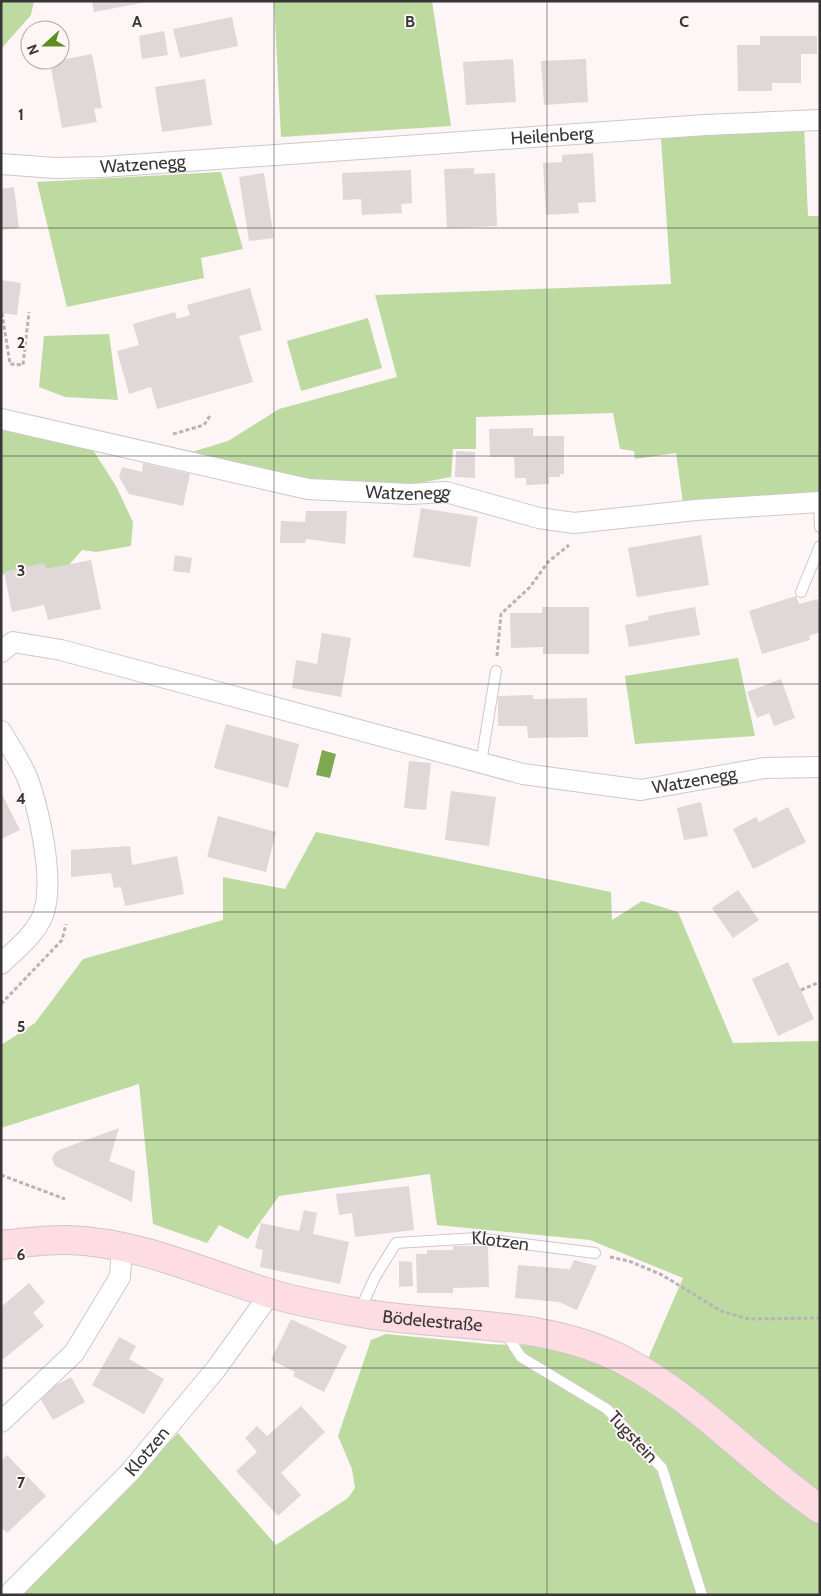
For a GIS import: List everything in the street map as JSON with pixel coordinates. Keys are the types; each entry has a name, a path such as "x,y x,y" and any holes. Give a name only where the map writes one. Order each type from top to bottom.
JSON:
{"main road":[{"name":"Bödelestraße","path":"1,1245 68,1240 122,1247 270,1294 359,1313 546,1332 588,1344 626,1362 668,1388 820,1509"}],"street":[{"name":"Heilenberg","path":"284,153 705,125 820,120"},
{"name":"Watzenegg","path":"1,164 55,168 102,167 284,153"},
{"name":"Watzenegg","path":"1,419 308,489 410,494 446,492 539,518 574,523 696,510 819,502"},
{"name":"Watzenegg","path":"5,644 61,650 523,774 641,790 764,768 820,767"},
{"path":"1,731 29,781 46,856 47,897 43,914 34,931 1,964"},
{"path":"1,1422 74,1353 120,1277 122,1247"},
{"name":"Klotzen","path":"8,1595 130,1472 216,1369 270,1294"}],"lane":[{"path":"819,502 820,527"},
{"path":"801,592 820,546"},
{"path":"481,763 496,671"},
{"name":"Klotzen","path":"359,1313 375,1276 396,1243 477,1238 595,1253"},
{"name":"Tugstein","path":"501,1326 521,1357 607,1409 662,1468 702,1595"}],"path":[{"path":"1,314 10,364 23,365 29,312"},
{"path":"169,435 204,425 211,414"},
{"path":"496,671 501,614 530,587 548,562 571,543"},
{"path":"801,990 820,982"},
{"path":"1,1175 65,1198"},
{"path":"595,1253 629,1261 662,1275 721,1311 749,1319 820,1318"}],"shaded area":[{"path":"1,1 34,1 31,15 27,20 20,20 20,27 1,49"},
{"path":"274,1 432,1 451,126 281,137"},
{"path":"804,124 808,216 820,216 820,496 683,503 676,453 635,459 634,451 620,449 613,413 476,417 476,449 453,449 451,477 414,484 311,480 188,453 228,441 279,409 397,377 375,295 671,284 661,139"},
{"path":"221,172 243,249 201,258 204,278 67,307 37,182"},
{"path":"368,318 382,368 301,391 287,341"},
{"path":"109,334 118,400 65,397 39,387 44,336"},
{"path":"1,429 93,450 116,486 133,522 131,546 96,552 82,550 69,565 46,569 44,564 1,575"},
{"path":"738,658 755,736 635,744 625,676"},
{"path":"322,750 336,754 330,778 316,775"},
{"path":"316,832 611,892 612,920 642,901 678,912 733,1043 820,1041 820,1595 22,1595 178,1433 276,1545 348,1498 355,1488 352,1469 338,1436 371,1340 386,1334 488,1344 562,1347 638,1382 683,1278 590,1240 437,1225 430,1174 279,1196 248,1239 219,1225 207,1243 153,1224 139,1084 1,1128 1,1045 35,1023 83,959 223,920 223,877 285,889"}],"building":[{"path":"92,1 147,1 147,2 94,12"},
{"path":"232,17 238,46 180,58 173,29"},
{"path":"164,31 168,55 142,59 139,36"},
{"path":"760,36 817,36 817,54 801,54 801,83 772,83 772,91 738,91 737,45 760,45"},
{"path":"92,54 102,108 94,109 97,122 62,128 51,70 70,70 70,58"},
{"path":"513,59 516,102 466,105 463,62"},
{"path":"586,59 588,102 544,105 541,61"},
{"path":"205,79 212,125 162,132 155,87"},
{"path":"593,153 596,202 578,203 579,213 546,215 543,163 562,162 562,155"},
{"path":"474,168 474,174 495,173 497,226 447,228 444,169"},
{"path":"411,170 412,203 401,204 402,213 362,215 361,199 343,200 342,173"},
{"path":"264,173 274,238 249,241 239,177"},
{"path":"14,187 19,228 1,230 1,189"},
{"path":"1,280 21,283 17,315 1,313"},
{"path":"250,288 262,330 239,336 253,382 157,409 151,387 129,394 117,351 139,345 133,324 175,312 177,319 190,315 187,305"},
{"path":"533,428 533,436 564,436 564,474 560,474 560,477 549,477 549,484 526,485 526,478 515,478 514,457 490,457 489,429"},
{"path":"456,451 475,452 475,478 455,477"},
{"path":"143,463 190,474 183,506 129,494 119,477 122,467 142,472"},
{"path":"421,508 478,517 470,567 413,557"},
{"path":"306,511 347,511 345,544 306,539 305,543 280,543 281,521 305,522"},
{"path":"701,535 709,585 637,597 628,548"},
{"path":"175,555 192,558 190,573 173,571"},
{"path":"91,560 101,609 48,620 44,605 12,612 4,572 44,563 46,569"},
{"path":"796,596 799,604 817,599 820,607 820,632 809,636 810,640 762,654 749,611"},
{"path":"542,607 589,607 589,654 543,654 543,647 511,648 510,613 542,613"},
{"path":"695,607 700,635 629,647 625,625 649,620 648,616"},
{"path":"322,633 351,638 341,697 292,688 296,660 317,664"},
{"path":"781,679 795,718 774,726 769,713 757,718 747,692"},
{"path":"533,695 533,699 587,698 588,737 528,738 527,726 498,726 498,696"},
{"path":"226,724 299,744 288,788 214,768"},
{"path":"409,761 431,763 426,810 404,808"},
{"path":"451,791 496,797 489,846 445,840"},
{"path":"1,792 20,830 1,839"},
{"path":"701,802 708,836 684,840 677,808"},
{"path":"788,807 806,842 753,869 733,829 756,817 759,822"},
{"path":"218,816 276,832 266,872 207,857"},
{"path":"130,846 132,865 177,856 184,894 125,906 121,887 114,888 111,873 71,877 71,850"},
{"path":"738,890 759,920 733,938 712,908"},
{"path":"788,962 814,1019 778,1036 752,979"},
{"path":"119,1128 109,1161 135,1171 132,1202 55,1166 52,1159 59,1150"},
{"path":"409,1186 414,1230 355,1237 352,1213 339,1215 336,1194"},
{"path":"304,1210 317,1213 313,1234 349,1242 340,1284 260,1267 263,1250 255,1248 261,1223 299,1231"},
{"path":"453,1246 488,1246 489,1287 453,1288 453,1293 417,1293 416,1254 427,1254 427,1250 453,1250"},
{"path":"574,1260 597,1266 577,1310 559,1302 515,1298 518,1265 570,1269"},
{"path":"399,1261 412,1262 413,1286 399,1287"},
{"path":"29,1283 45,1302 33,1313 44,1326 1,1361 1,1307"},
{"path":"291,1319 347,1346 324,1392 293,1376 295,1372 271,1360"},
{"path":"119,1337 136,1346 129,1359 164,1379 144,1414 92,1385"},
{"path":"71,1377 85,1402 53,1420 38,1395"},
{"path":"301,1406 325,1432 281,1473 301,1495 278,1516 236,1471 257,1452 245,1438 257,1426 267,1436"},
{"path":"7,1455 46,1496 7,1533 1,1527 1,1461"}]}
